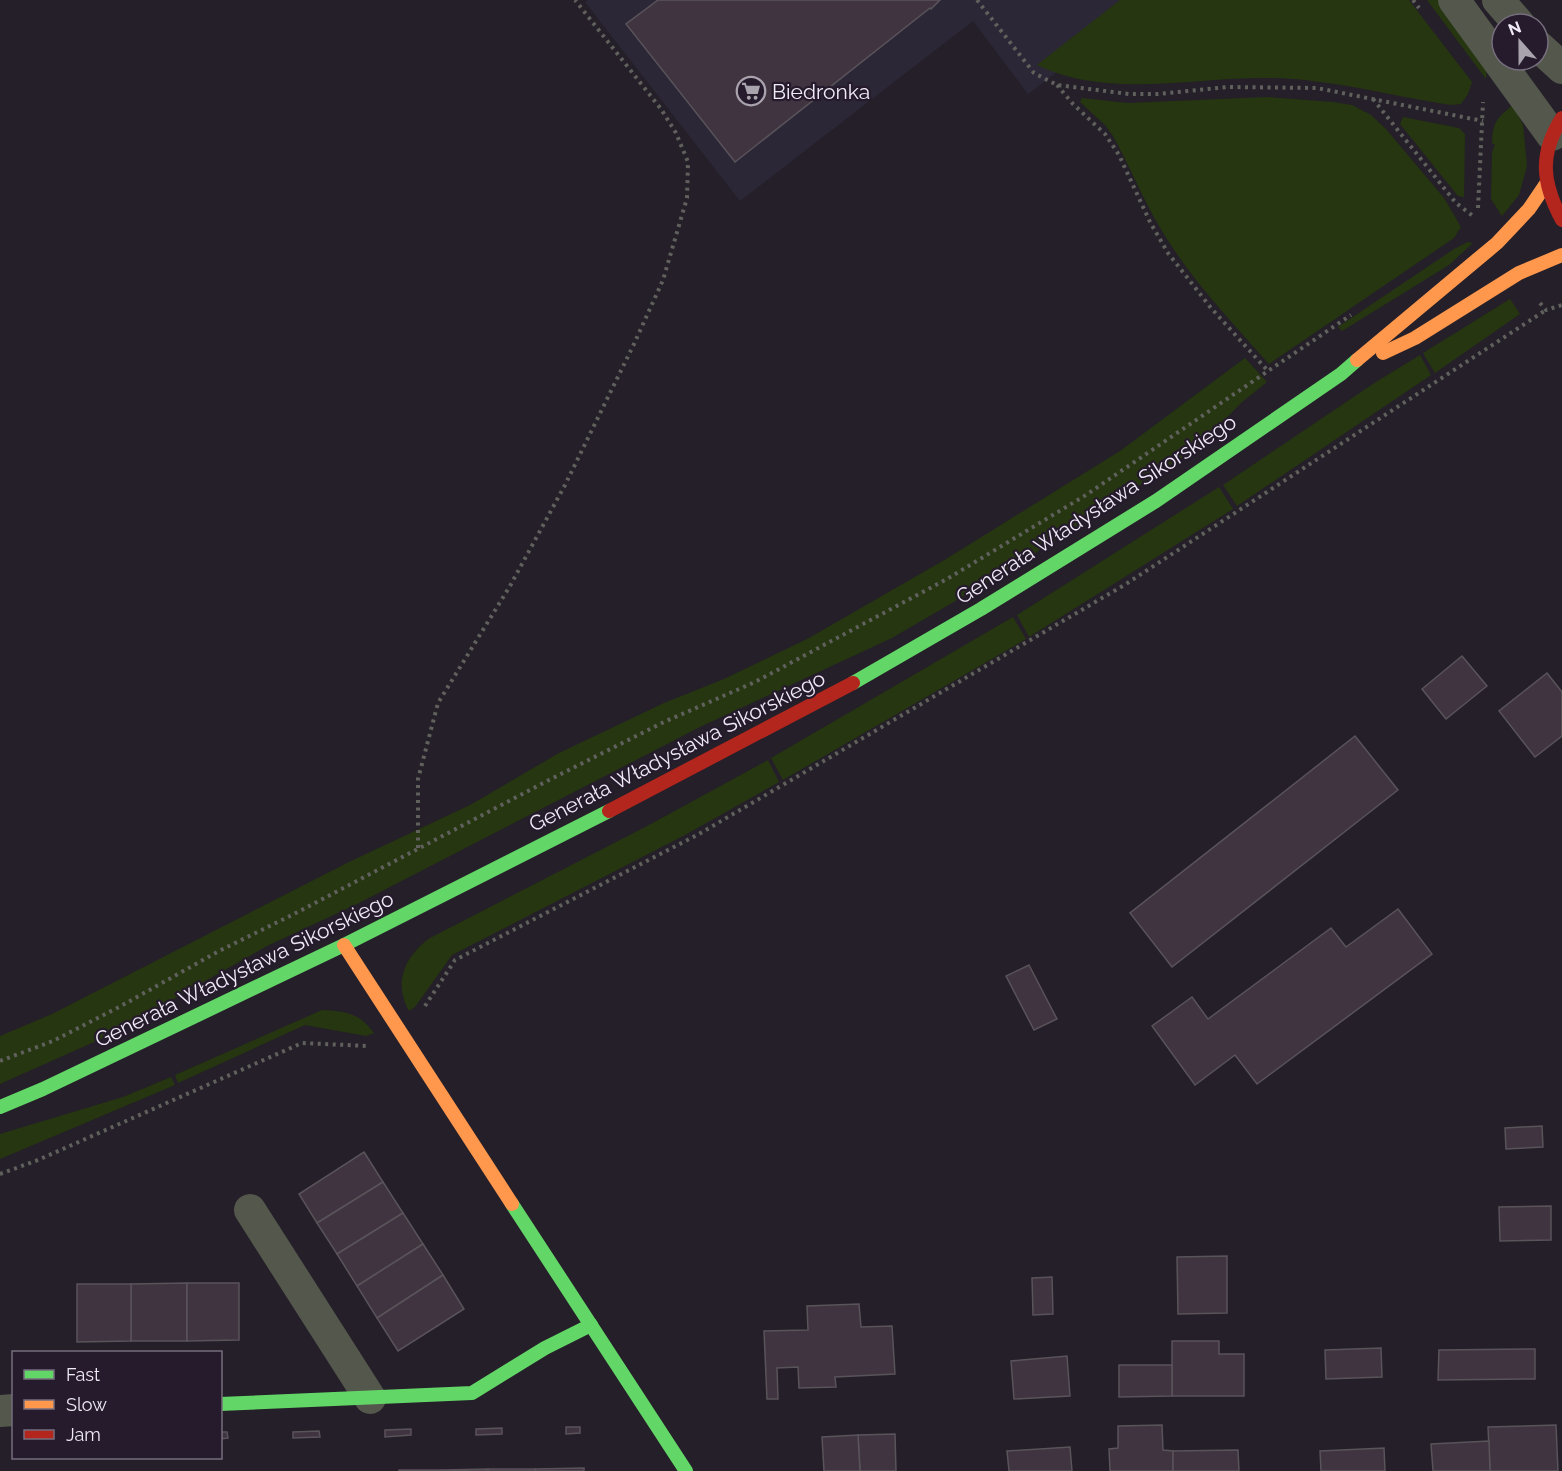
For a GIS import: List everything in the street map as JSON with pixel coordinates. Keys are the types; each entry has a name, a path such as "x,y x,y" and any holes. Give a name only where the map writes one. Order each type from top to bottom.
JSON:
{"main road":[{"path":"1557,126 1545,164 1546,184 1552,204 1562,220"},
{"name":"Generała Władysława Sikorskiego","path":"0,1107 94,1066 344,945 659,786 830,696 981,609 1156,501 1341,374 1497,243 1529,209 1546,184"},
{"name":"Generała Władysława Sikorskiego","path":"1341,374 1415,339 1519,273 1562,255"},
{"path":"344,945 686,1471"},
{"path":"222,1404 472,1393 545,1348 591,1325"}],"street":[{"path":"1454,0 1557,126"},
{"path":"1498,0 1508,12"},
{"path":"1550,57 1562,68"},
{"path":"250,1210 370,1398"}],"path":[{"path":"418,849 418,779 438,703 510,586 565,485 663,280 687,198 688,162 676,133 661,109 575,0"},
{"path":"977,0 1034,73 1057,85 1129,94 1158,94 1228,87 1317,88 1483,121"},
{"path":"1057,85 1073,104 1105,134 1168,253 1212,308 1268,371"},
{"path":"1373,99 1456,203 1478,219"},
{"path":"0,1174 38,1160 302,1043 367,1047 416,1015 430,1001 455,960 699,834 1126,584 1545,310"},
{"path":"0,1061 63,1036 219,951 664,722 754,682 947,579 1086,495 1287,359"}],"shaded area":[{"path":"588,0 1151,0 1028,94 973,21 740,201 585,2"}],"green space":[{"path":"1120,0 1409,0 1472,82 1461,104 1451,105 1294,79 1242,78 1152,84 1093,82 1065,76 1037,65"},
{"path":"1427,0 1440,0 1487,67 1486,79"},
{"path":"1267,97 1352,105 1371,115 1386,129 1444,198 1461,227 1454,238 1269,364 1180,258 1155,219 1113,136 1105,125 1080,102 1082,98 1128,103"},
{"path":"1513,105 1523,125 1527,166 1519,195 1502,216 1491,199 1492,152 1495,145 1492,143 1497,121"},
{"path":"1403,117 1459,128 1465,134 1464,197 1458,196 1400,124"},
{"path":"1468,242 1473,243 1449,265 1342,331 1338,327 1454,249"},
{"path":"1510,299 1520,314 1435,373 1423,353"},
{"path":"1420,355 1431,375 1237,506 1223,485"},
{"path":"1245,358 1267,382 1241,403 1197,448 1012,568 892,638 700,727 357,904 267,946 112,1034 0,1084 0,1036 52,1014 349,862 470,805 559,753 809,638 946,559 1120,451"},
{"path":"1219,487 1233,509 1029,637 1017,615"},
{"path":"1013,617 1026,639 783,780 771,758"},
{"path":"768,760 779,782 685,835 452,955 415,1007 409,1011 402,990 404,970 414,953 430,938 649,825"},
{"path":"322,1010 351,1014 363,1021 374,1033 366,1036 305,1025 178,1083 175,1075"},
{"path":"171,1077 175,1085 0,1159 0,1134 123,1097"}],"building":[{"name":"Biedronka","path":"658,0 940,0 735,162 626,24"},
{"path":"1462,656 1487,686 1446,719 1422,689"},
{"path":"1547,673 1562,692 1562,736 1535,757 1499,711"},
{"path":"1355,736 1398,790 1172,967 1130,913"},
{"path":"1398,909 1432,954 1257,1084 1235,1055 1195,1085 1152,1026 1192,997 1208,1019 1331,928 1346,947"},
{"path":"1029,965 1057,1019 1034,1030 1006,976"},
{"path":"1542,1126 1543,1147 1506,1149 1505,1128"},
{"path":"364,1152 383,1182 317,1223 299,1194"},
{"path":"383,1182 403,1213 337,1254 317,1223"},
{"path":"1551,1206 1551,1240 1500,1241 1499,1207"},
{"path":"403,1213 423,1244 357,1286 337,1254"},
{"path":"423,1244 443,1275 377,1318 357,1286"},
{"path":"1227,1256 1227,1313 1178,1314 1177,1257"},
{"path":"443,1275 464,1309 398,1351 377,1318"},
{"path":"1052,1277 1053,1314 1033,1315 1032,1278"},
{"path":"187,1283 187,1341 131,1341 131,1284"},
{"path":"187,1283 239,1283 239,1340 187,1341"},
{"path":"77,1284 131,1284 131,1341 77,1342"},
{"path":"859,1304 861,1327 892,1326 895,1374 835,1377 836,1387 799,1388 798,1367 777,1368 778,1399 767,1399 764,1331 808,1330 807,1306"},
{"path":"1172,1341 1219,1341 1219,1354 1244,1354 1244,1396 1172,1396"},
{"path":"1381,1348 1382,1377 1326,1379 1325,1350"},
{"path":"1535,1349 1535,1379 1438,1380 1439,1350"},
{"path":"1067,1356 1070,1396 1014,1399 1011,1361"},
{"path":"1119,1365 1172,1365 1172,1396 1119,1397"},
{"path":"1162,1425 1163,1450 1173,1451 1173,1471 1110,1471 1109,1449 1118,1448 1118,1426"},
{"path":"1556,1425 1558,1471 1490,1471 1488,1427"},
{"path":"566,1427 580,1427 580,1433 566,1434"},
{"path":"502,1428 502,1434 476,1435 476,1429"},
{"path":"411,1429 411,1435 385,1437 385,1430"},
{"path":"319,1431 320,1437 293,1438 293,1432"},
{"path":"222,1432 227,1432 228,1438 222,1439"},
{"path":"895,1434 896,1471 860,1471 858,1435"},
{"path":"858,1435 860,1471 824,1471 822,1437"},
{"path":"1489,1441 1490,1471 1433,1471 1431,1444"},
{"path":"1070,1447 1072,1471 1009,1471 1007,1451"},
{"path":"1384,1448 1385,1471 1321,1471 1320,1451"},
{"path":"1238,1450 1239,1471 1173,1471 1173,1451"},
{"path":"584,1468 584,1471 535,1471 535,1469"},
{"path":"488,1469 535,1469 535,1471 488,1471"},
{"path":"488,1469 488,1471 443,1471 443,1470"},
{"path":"443,1470 443,1471 399,1471"}],"traffic: fast":[{"path":"853,683 981,609 1156,501 1341,374 1357,360"},
{"path":"0,1107 43,1089 344,945 609,811"},
{"path":"512,1204 686,1471"},
{"path":"222,1404 472,1393 545,1348 591,1325"}],"traffic: slow":[{"path":"1357,360 1497,243 1529,209 1546,184"},
{"path":"1383,353 1415,338 1519,273 1562,255"},
{"path":"344,945 512,1204"}],"traffic: jam":[{"path":"1562,118 1549,144 1546,169 1550,194 1562,220"},
{"path":"609,811 853,683"}],"place":[{"name":"Biedronka","path":"751,91"}]}
